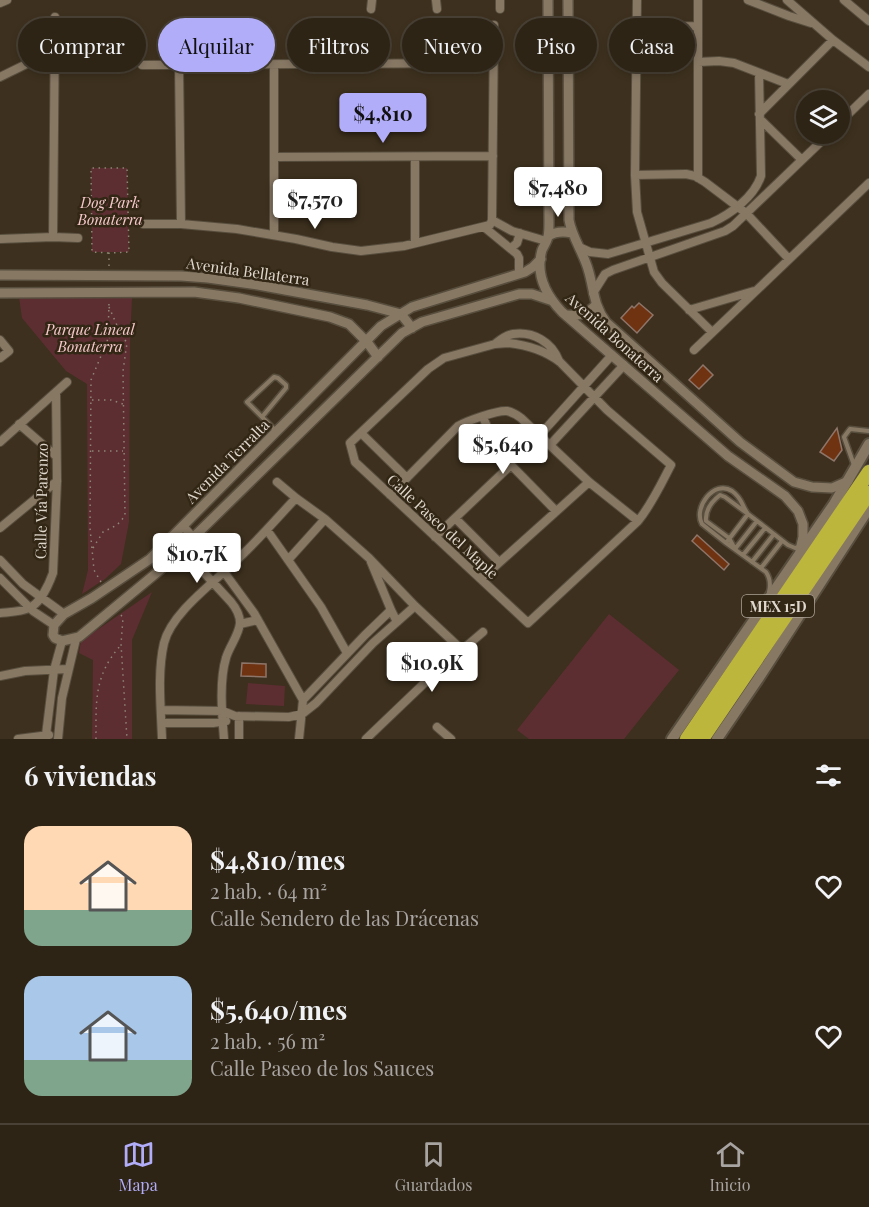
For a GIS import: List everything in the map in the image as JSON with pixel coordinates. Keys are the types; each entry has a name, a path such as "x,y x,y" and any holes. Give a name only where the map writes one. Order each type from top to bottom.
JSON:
{"highway":[{"name":"MEX 15D","path":"685,739 823,539 862,470"},
{"path":"702,739 869,493"},
{"path":"823,539 834,504"},
{"path":"846,542 851,519"}],"main road":[{"path":"672,739 848,481 862,470 869,444"},
{"path":"717,739 869,508"}],"street":[{"path":"0,3 7,0"},
{"path":"371,9 372,0"},
{"path":"500,0 500,9"},
{"name":"Avenida Bonaterra","path":"548,0 547,238 541,259 541,279 562,312 728,456 785,496 798,511 803,524 804,545"},
{"name":"Avenida Bonaterra","path":"568,0 569,220 572,233 588,269 600,314 606,322 740,442 794,482 812,487 832,488 848,481"},
{"path":"636,18 637,0"},
{"path":"698,0 698,178"},
{"path":"748,0 813,24"},
{"path":"787,0 794,4 813,24 869,67"},
{"path":"844,0 869,21"},
{"path":"759,116 833,40"},
{"path":"698,62 726,61 788,84"},
{"path":"275,65 402,64"},
{"path":"0,77 18,68"},
{"path":"53,237 55,72"},
{"path":"179,72 181,224"},
{"path":"274,72 274,235"},
{"path":"493,72 493,156 489,224 519,258 519,273"},
{"path":"636,72 637,212 649,257 654,272 662,284 712,332"},
{"path":"579,247 590,252 608,254 711,223 726,216 752,192 761,176 759,73"},
{"path":"850,113 869,95"},
{"path":"548,104 568,102"},
{"path":"759,116 802,160"},
{"path":"593,293 605,274 725,231 733,226 818,144"},
{"path":"274,157 493,156"},
{"path":"415,157 415,243"},
{"path":"635,175 686,174 698,178 746,213 789,259"},
{"path":"694,350 869,183"},
{"path":"143,225 181,224 237,229 361,251 404,246 489,224 547,238 554,232 572,233"},
{"path":"512,248 517,243 520,233"},
{"path":"0,239 78,238"},
{"name":"Avenida Terralta","path":"54,625 64,614 105,590 150,559 381,327 412,307 519,273 533,267 541,259"},
{"name":"Avenida Bellaterra","path":"0,275 208,278 367,305 401,314"},
{"path":"689,310 757,290"},
{"name":"Avenida Bellaterra","path":"0,293 194,292 239,298 330,316 348,324 367,342 378,357"},
{"name":"Avenida Terralta","path":"76,639 160,570 402,333 422,322 519,294 532,294 553,301"},
{"path":"567,315 578,316 588,312 596,304"},
{"path":"401,314 412,328"},
{"path":"390,495 407,478 458,426 466,421 496,412 507,411 521,418 589,482 638,521 646,512 671,465 607,410 560,362 550,345 540,338 527,334 513,334 493,345 439,361 361,433 407,478"},
{"path":"0,340 9,351 0,358"},
{"path":"540,435 612,355"},
{"path":"550,445 624,365"},
{"path":"0,442 67,382"},
{"name":"Calle Vía Parenzo","path":"30,608 41,597 54,573 57,481 56,392"},
{"path":"483,417 493,441 511,465 556,511"},
{"path":"20,424 56,456"},
{"name":"Calle Paseo del Maple","path":"361,433 350,443 354,462 528,622 638,521"},
{"path":"728,456 740,442"},
{"path":"435,537 511,465"},
{"path":"0,528 57,481"},
{"path":"277,482 325,519 369,558 461,649"},
{"path":"481,579 589,482"},
{"path":"785,496 794,482"},
{"path":"162,739 160,662 171,627 183,610 267,530 296,498"},
{"path":"455,518 499,562"},
{"path":"288,560 325,519"},
{"path":"183,526 224,572 258,620 303,700 299,739"},
{"path":"267,530 321,607 347,653"},
{"path":"172,538 238,612 240,624 222,676 224,739"},
{"path":"369,558 398,622"},
{"path":"0,560 23,584 64,614"},
{"path":"0,578 30,608 54,625 55,638 62,641 76,639 62,698 58,737 46,735 18,739"},
{"path":"161,711 223,711 237,716 289,717 302,714 316,703 373,643 415,606"},
{"path":"0,613 30,608"},
{"path":"303,700 391,610"},
{"path":"240,624 258,620"},
{"path":"366,739 461,649 483,632"},
{"path":"46,735 54,670 62,641"},
{"path":"0,676 25,671 68,669"},
{"path":"162,723 223,722 237,716"},
{"path":"237,716 239,739"},
{"path":"437,727 451,739"}],"lane":[{"path":"262,417 286,387 277,377 274,377 247,402 262,417 278,432"},
{"path":"862,470 844,437 850,429 869,431"},
{"path":"727,540 702,524 699,514 700,507 713,491 723,488 730,489 740,498 748,514"},
{"path":"763,607 768,597 769,577 706,521 707,509 720,495 782,541 795,548 804,545"},
{"path":"727,540 748,514"},
{"path":"735,549 757,521"},
{"path":"743,556 765,528"},
{"path":"752,562 774,534"},
{"path":"761,568 782,541"}],"path":[{"path":"91,168 128,168 129,252 109,253 92,252 91,168"},
{"path":"109,253 109,276"},
{"path":"105,590 94,570 90,528 91,380 108,339 109,292"},
{"path":"92,549 103,532 117,525 125,516 123,371 127,343 109,305"},
{"path":"108,339 120,331"},
{"path":"91,400 111,400 124,404"},
{"path":"91,450 124,451"},
{"path":"116,606 123,618 122,644 127,739"},
{"path":"96,739 96,708 100,677 110,658 122,644"}],"green space":[{"name":"Dog Park Bonaterra","path":"91,168 127,168 129,252 92,252"},
{"name":"Parque Lineal Bonaterra","path":"19,297 132,297 129,522 121,564 105,579 82,594 88,570 87,384 66,371 22,318"},
{"path":"152,592 132,640 132,739 92,739 93,660 79,653 81,641"},
{"path":"609,614 679,670 624,739 529,739 517,730"},
{"path":"248,683 285,686 284,706 246,704"}],"building":[{"path":"639,303 653,315 637,333 621,318 632,306 634,308"},
{"path":"703,365 713,375 699,389 689,380"},
{"path":"837,428 842,450 834,461 820,452"},
{"path":"697,535 729,564 724,570 692,541"},
{"path":"242,663 266,664 266,677 241,676"}]}
